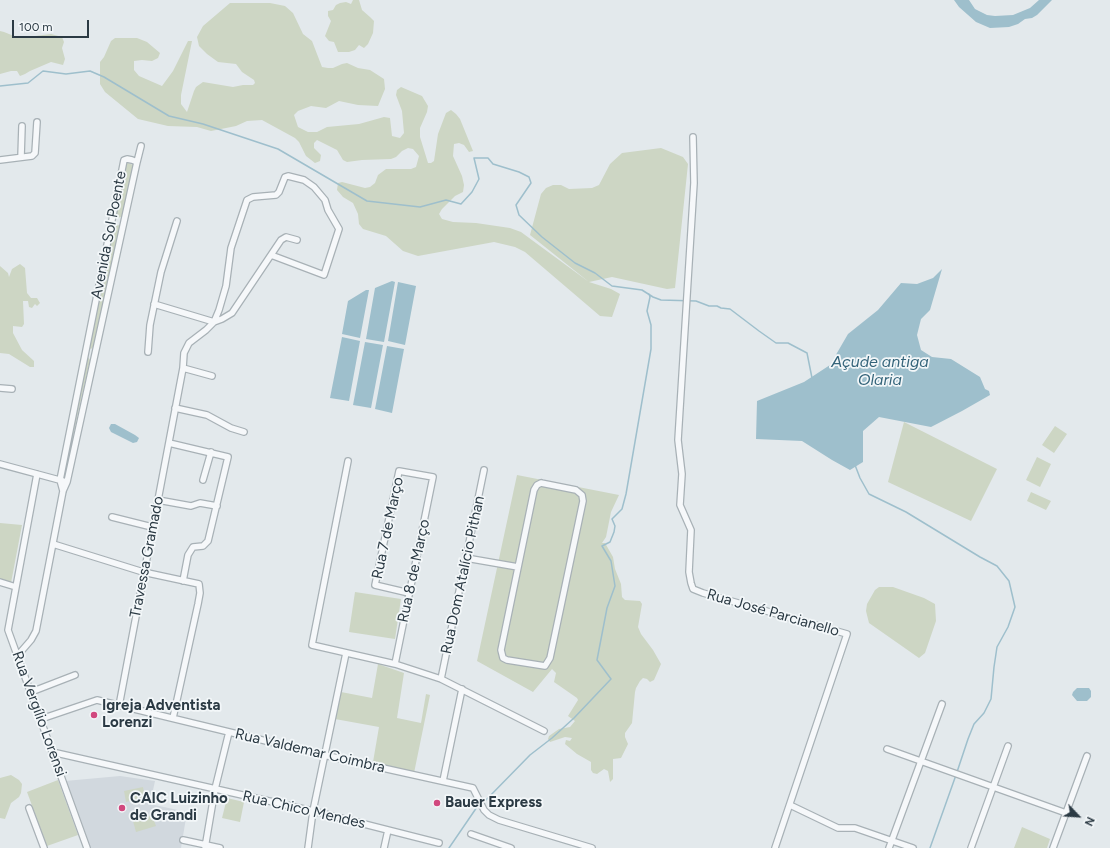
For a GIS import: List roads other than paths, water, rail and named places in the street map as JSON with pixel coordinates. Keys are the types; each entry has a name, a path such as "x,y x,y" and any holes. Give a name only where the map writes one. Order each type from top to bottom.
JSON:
{"street":[{"path":"0,160 32,156 35,153 37,122"},
{"path":"21,157 22,126"},
{"name":"Rua José Parcianello","path":"693,138 694,183 678,440 682,474 680,506 691,530 688,572 693,589 848,634 775,848"},
{"path":"137,162 141,146"},
{"name":"Avenida Sol Poente","path":"60,480 124,160 127,159 137,162 67,482 63,491"},
{"path":"154,304 214,322 226,286 231,248 247,200 253,197 276,195 279,192 285,177 288,176 304,180 314,187 325,200 328,210 339,228 324,275 271,255"},
{"path":"148,352 150,325 161,272 177,221"},
{"path":"112,223 123,225"},
{"name":"Travessa Gramado","path":"119,706 143,572 183,368 184,353 189,343 214,322 222,319 232,312 283,237 297,240"},
{"path":"86,353 95,356"},
{"path":"183,368 212,376"},
{"path":"0,388 12,389"},
{"path":"175,408 207,415 231,428 244,432"},
{"path":"168,443 228,456 208,542 203,546 193,547 188,555 183,581"},
{"path":"203,480 210,452"},
{"path":"348,461 312,645 395,664 441,679 544,731"},
{"path":"0,464 67,482"},
{"name":"Rua 7 de Março","path":"409,593 375,585 399,470 433,477"},
{"name":"Rua Dom Atalício Pithan","path":"441,679 484,470"},
{"name":"Rua Vergílio Lorensi","path":"37,474 8,630 87,848"},
{"name":"Rua 8 de Março","path":"395,664 433,477"},
{"path":"18,655 32,640 36,631 63,491 60,480"},
{"path":"541,483 576,490 582,495 583,501 550,658 545,666 507,660 503,658 501,650 518,568 534,490 537,485 541,483"},
{"path":"158,500 191,506 200,503 217,506"},
{"path":"112,517 152,527"},
{"path":"53,544 143,572 199,584 200,593 198,604 173,718"},
{"path":"466,558 518,568"},
{"path":"0,582 16,587"},
{"path":"308,848 313,811 346,653"},
{"path":"31,692 75,675"},
{"path":"442,782 462,689"},
{"name":"Rua Valdemar Coimbra","path":"41,719 97,700 324,755 473,788 484,810 489,815 499,820 592,848"},
{"path":"889,848 942,704"},
{"path":"205,846 215,789 229,732"},
{"path":"971,848 1008,746"},
{"path":"887,749 1066,813"},
{"name":"Rua Chico Mendes","path":"52,752 313,811 439,843"},
{"path":"1053,848 1087,756"},
{"path":"790,806 838,828 855,828 913,848"},
{"path":"29,808 44,848"},
{"path":"384,848 388,830"},
{"path":"471,834 511,848"},
{"path":"183,840 205,846 220,848"}],"water":[{"path":"954,0 969,0 975,9 987,15 995,16 1013,15 1030,8 1039,0 1052,0 1032,18 1025,19 1018,24 1009,27 990,28 976,22 959,7"},
{"name":"Açude antiga Olaria","path":"942,269 930,310 921,319 917,335 921,350 932,357 951,359 980,377 985,389 989,391 990,395 931,427 879,417 863,431 863,462 850,470 802,441 756,439 757,401 804,382 830,365 848,334 878,310 901,283 917,284 933,278"},
{"path":"392,281 395,282 384,342 366,339 375,288"},
{"path":"398,282 416,286 405,345 388,341"},
{"path":"366,290 369,290 360,338 342,334 348,301"},
{"path":"342,337 360,341 349,401 330,398"},
{"path":"365,342 383,345 371,408 353,405"},
{"path":"387,346 404,349 392,413 375,409"},
{"path":"111,424 115,424 135,435 139,438 137,442 133,443 111,432 109,428"},
{"path":"1077,688 1089,688 1091,691 1091,697 1087,701 1077,701 1072,695"}],"waterway":[{"path":"0,86 28,83 43,71 66,74 90,71 104,77 169,116 203,124 278,149 367,201 420,207 446,200 461,204 472,192 479,179 474,158 488,158 493,164 519,172 529,177 531,183 516,205 519,215 542,237 575,263 595,273 612,286 642,290 661,300 696,301 709,306 730,309 776,343 788,343 807,353 812,378"},
{"path":"485,801 530,755 574,718 611,679 597,660 607,608 615,586 611,561 602,546 610,542 615,526 612,519 622,509 626,494 651,349 651,325 647,311 650,297 649,294"},
{"path":"855,465 869,494 906,512 997,566 1009,581 1015,607 1008,627 997,647 991,699 984,713 974,724 957,772"},
{"path":"930,848 956,775"},
{"path":"449,848 477,807"}],"place":[{"name":"Igreja Adventista Lorenzi","path":"94,715"},
{"name":"Bauer Express","path":"437,803"},
{"name":"CAIC Luizinho de Grandi","path":"122,808"}]}
